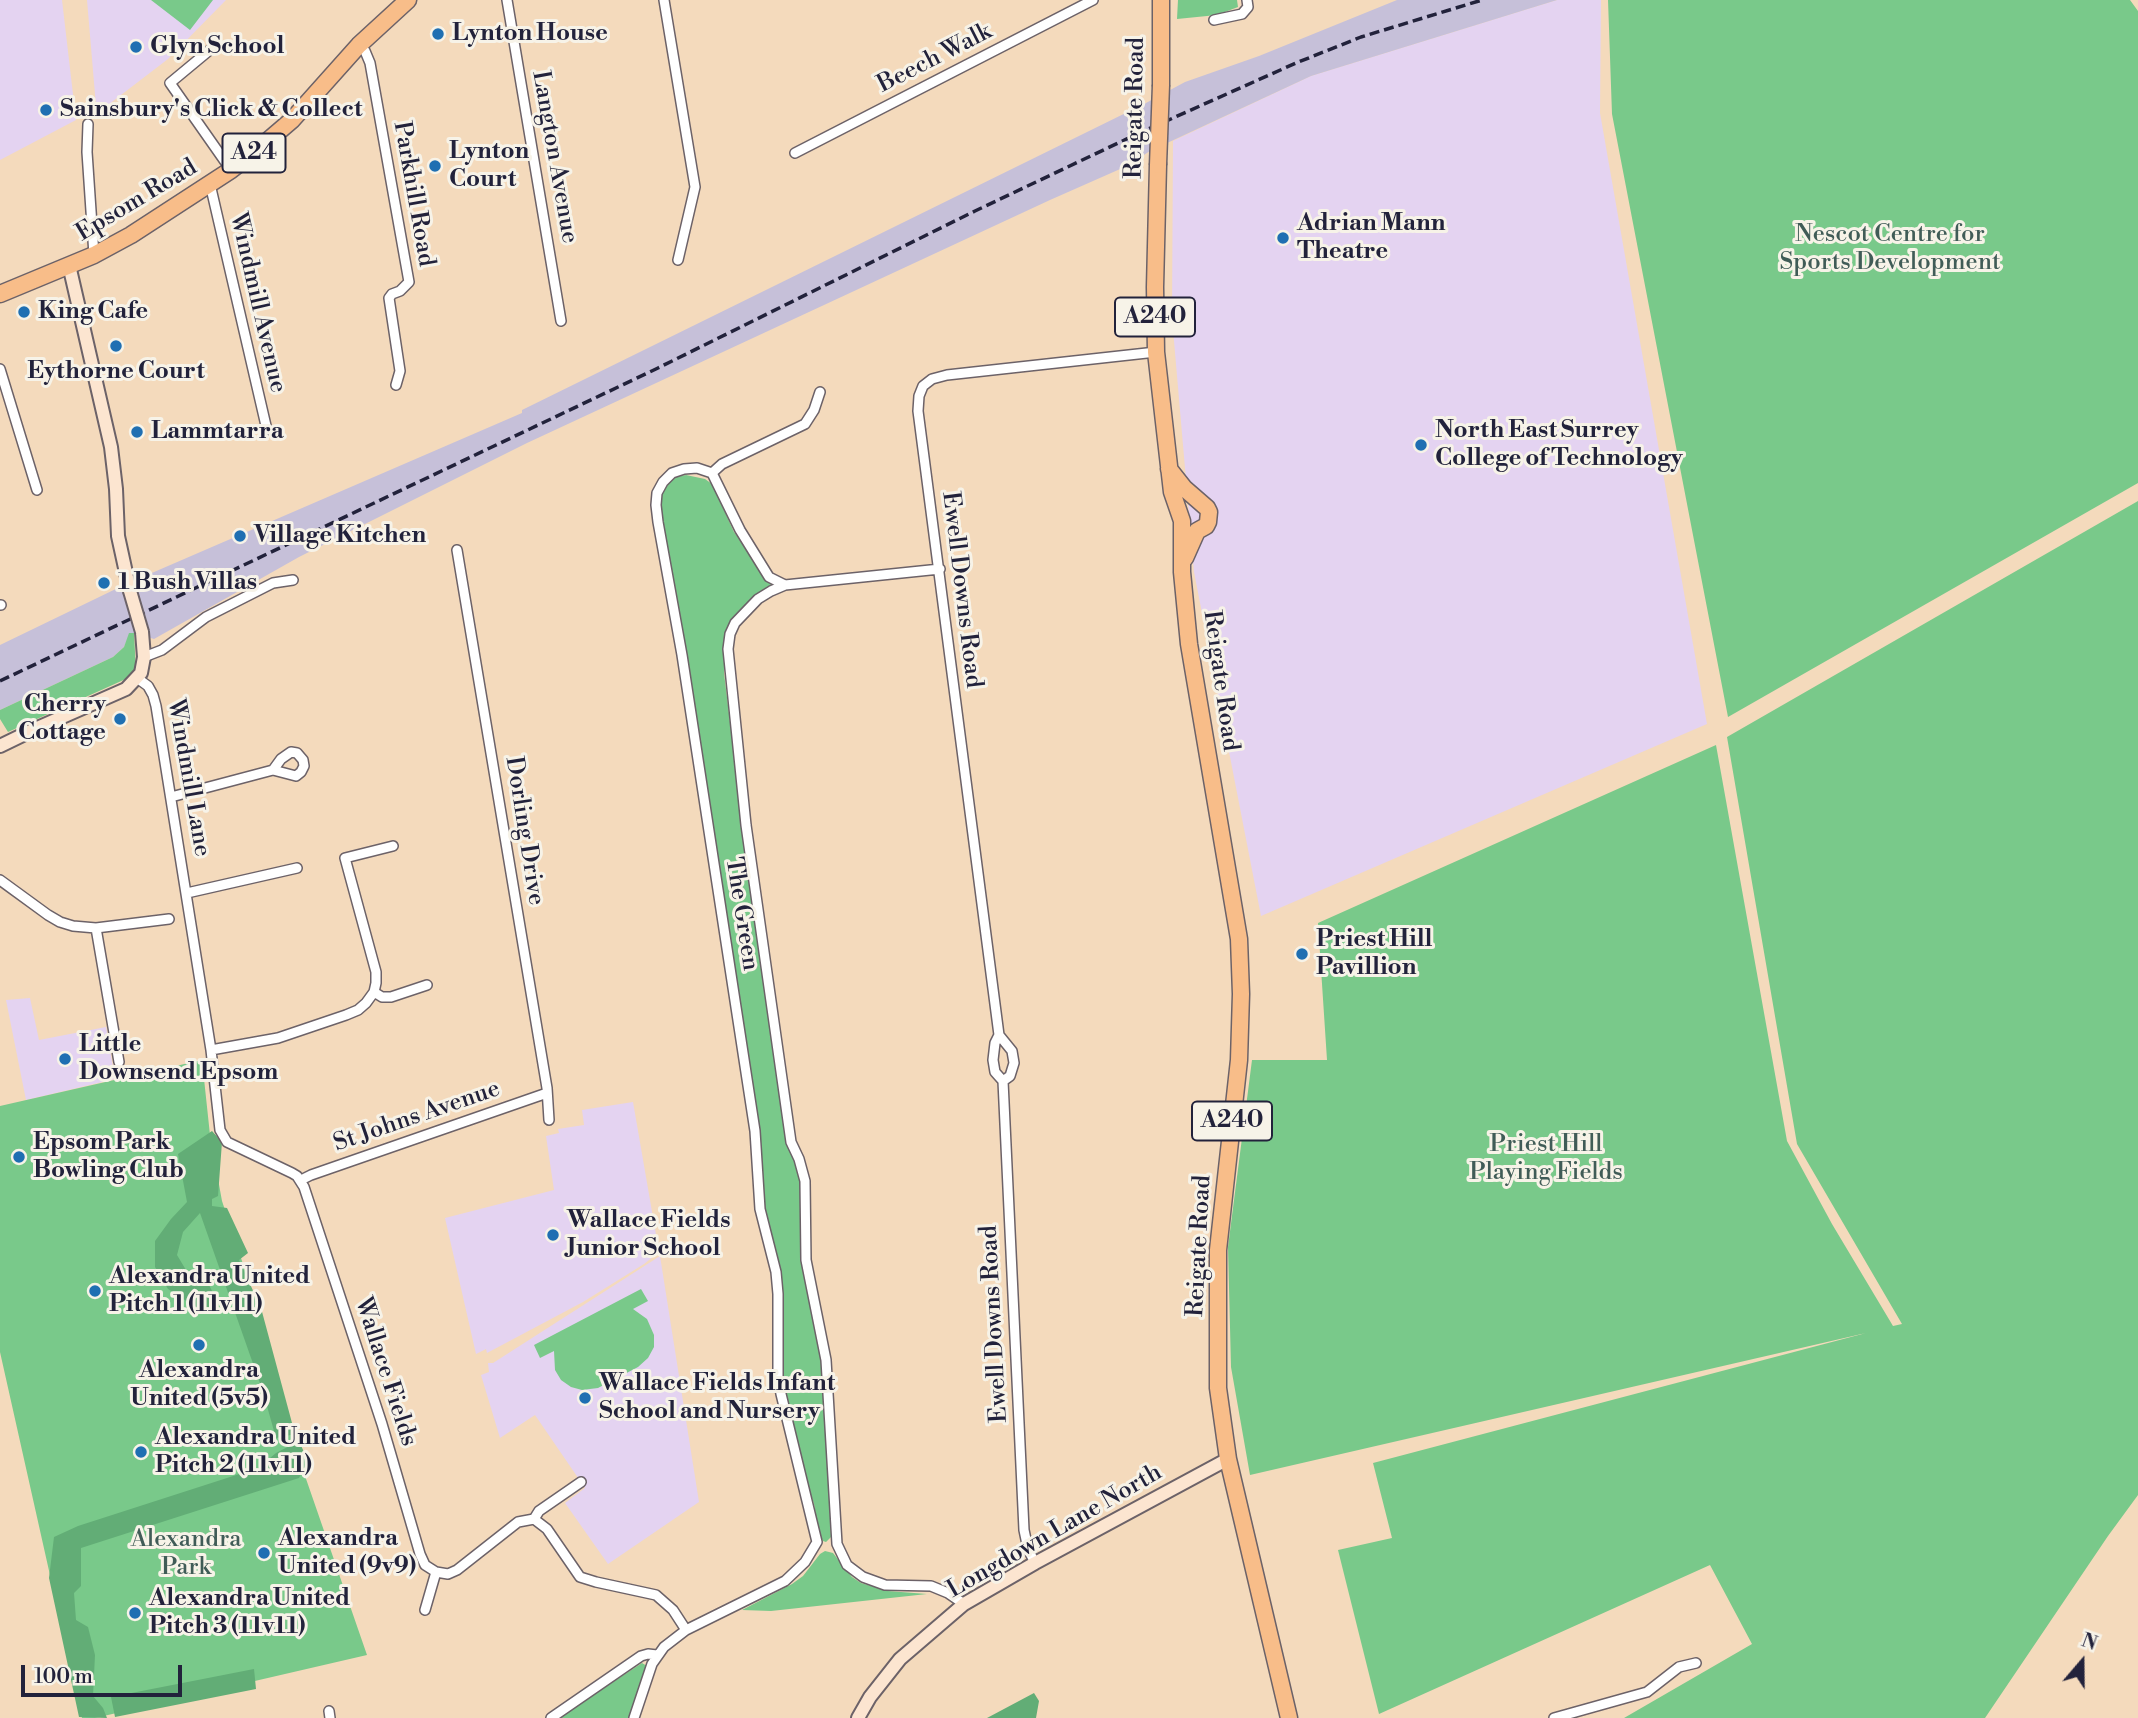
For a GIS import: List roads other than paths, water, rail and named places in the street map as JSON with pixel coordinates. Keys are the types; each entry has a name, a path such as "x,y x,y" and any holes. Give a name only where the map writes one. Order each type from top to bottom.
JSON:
{"highway":[{"name":"Epsom Road","path":"69,265 94,256 127,238 257,150 292,120 359,44 408,0"},
{"name":"Reigate Road","path":"1161,0 1156,352 1171,492 1181,518 1182,563 1195,681 1239,939 1241,994 1238,1060 1218,1250 1218,1388 1228,1459 1289,1718"},
{"name":"A24","path":"0,294 69,265"},
{"path":"1168,468 1198,503 1206,508 1210,517 1206,526 1197,531 1182,563"},
{"path":"1197,531 1188,529 1181,518 1182,511 1188,504 1198,503"}],"main road":[{"name":"Windmill Lane","path":"69,265 111,447 118,536 142,632 144,657 141,673 137,678"},
{"path":"0,746 126,688 137,678"},
{"name":"Longdown Lane North","path":"858,1718 870,1697 900,1659 964,1604 1228,1459"}],"street":[{"name":"Langton Avenue","path":"507,0 561,321"},
{"path":"664,0 695,187 678,260"},
{"name":"Beech Walk","path":"795,153 1093,0"},
{"path":"1213,20 1242,14 1248,7 1247,0"},
{"name":"Parkhill Road","path":"359,44 366,51 370,63 408,282 389,298 400,371 396,385"},
{"path":"211,49 170,83 231,170"},
{"path":"88,124 87,152 94,256"},
{"name":"Windmill Avenue","path":"210,184 267,430"},
{"name":"Ewell Downs Road","path":"1003,1081 1010,1076 1014,1063 1012,1051 999,1035 918,411 919,396 923,386 932,379 947,375 1156,352"},
{"path":"0,369 37,490"},
{"path":"785,585 769,577 740,530 712,473 722,464 805,424 814,410 820,392"},
{"name":"The Green","path":"712,473 696,468 672,473 657,493 656,505 682,655 755,1131 760,1209 776,1272 781,1394 817,1542"},
{"name":"Dorling Drive","path":"457,550 547,1093 549,1120"},
{"name":"The Green","path":"839,1550 825,1360 806,1260 805,1181 791,1142 746,825 729,659 730,634 735,623 758,599 785,585 940,569"},
{"path":"144,657 162,650 206,617 273,583 293,580"},
{"name":"Windmill Lane","path":"137,678 148,686 153,695 211,1050 218,1124 223,1137 235,1146 292,1173 301,1180"},
{"path":"171,797 273,770"},
{"path":"211,1050 278,1038 358,1010 374,992 376,972 345,858 393,846"},
{"path":"187,892 297,868"},
{"path":"0,880 60,922 83,928 169,919"},
{"path":"96,928 119,1062"},
{"path":"374,992 382,997 391,997 427,985"},
{"name":"Ewell Downs Road","path":"999,1035 993,1060 995,1072 1003,1081 1024,1530 1028,1549 1035,1563"},
{"name":"St Johns Avenue","path":"301,1180 547,1093"},
{"name":"Wallace Fields","path":"301,1180 382,1424 420,1554 425,1565 436,1572"},
{"path":"425,1609 436,1572 448,1574 457,1570 518,1522 534,1519 539,1511 581,1482"},
{"path":"534,1519 547,1529 580,1577 656,1595 673,1610 686,1630"},
{"path":"634,1718 657,1655 664,1647 686,1630 785,1581 805,1562 817,1542 839,1550 854,1571 870,1580 885,1585 931,1586 948,1592 964,1604"},
{"path":"551,1718 642,1656 657,1655"},
{"path":"1554,1718 1647,1692 1679,1667 1696,1663"}],"railway":[{"path":"0,681 658,368 1135,135 1361,37 1482,0"}],"place":[{"name":"Lynton House","path":"438,34"},
{"name":"Glyn School","path":"136,47"},
{"name":"Sainsbury's Click & Collect","path":"46,110"},
{"name":"Lynton Court","path":"435,166"},
{"name":"Adrian Mann Theatre","path":"1283,238"},
{"name":"King Cafe","path":"24,312"},
{"name":"Eythorne Court","path":"116,346"},
{"name":"Lammtarra","path":"137,432"},
{"name":"North East Surrey College of Technology","path":"1421,445"},
{"name":"Village Kitchen","path":"240,536"},
{"name":"1 Bush Villas","path":"104,583"},
{"name":"Cherry Cottage","path":"120,719"},
{"name":"Priest Hill Pavillion","path":"1302,954"},
{"name":"Little Downsend Epsom","path":"65,1059"},
{"name":"Epsom Park Bowling Club","path":"19,1157"},
{"name":"Wallace Fields Junior School","path":"553,1235"},
{"name":"Alexandra United Pitch 1 (11v11)","path":"95,1291"},
{"name":"Alexandra United (5v5)","path":"199,1345"},
{"name":"Wallace Fields Infant School and Nursery","path":"585,1398"},
{"name":"Alexandra United Pitch 2 (11v11)","path":"141,1452"},
{"name":"Alexandra United (9v9)","path":"264,1553"},
{"name":"Alexandra United Pitch 3 (11v11)","path":"135,1613"}],"park label":[{"name":"Nescot Centre for Sports Development","path":"1890,249"},
{"name":"Priest Hill Playing Fields","path":"1546,1159"},
{"name":"Alexandra Park","path":"186,1554"}]}
